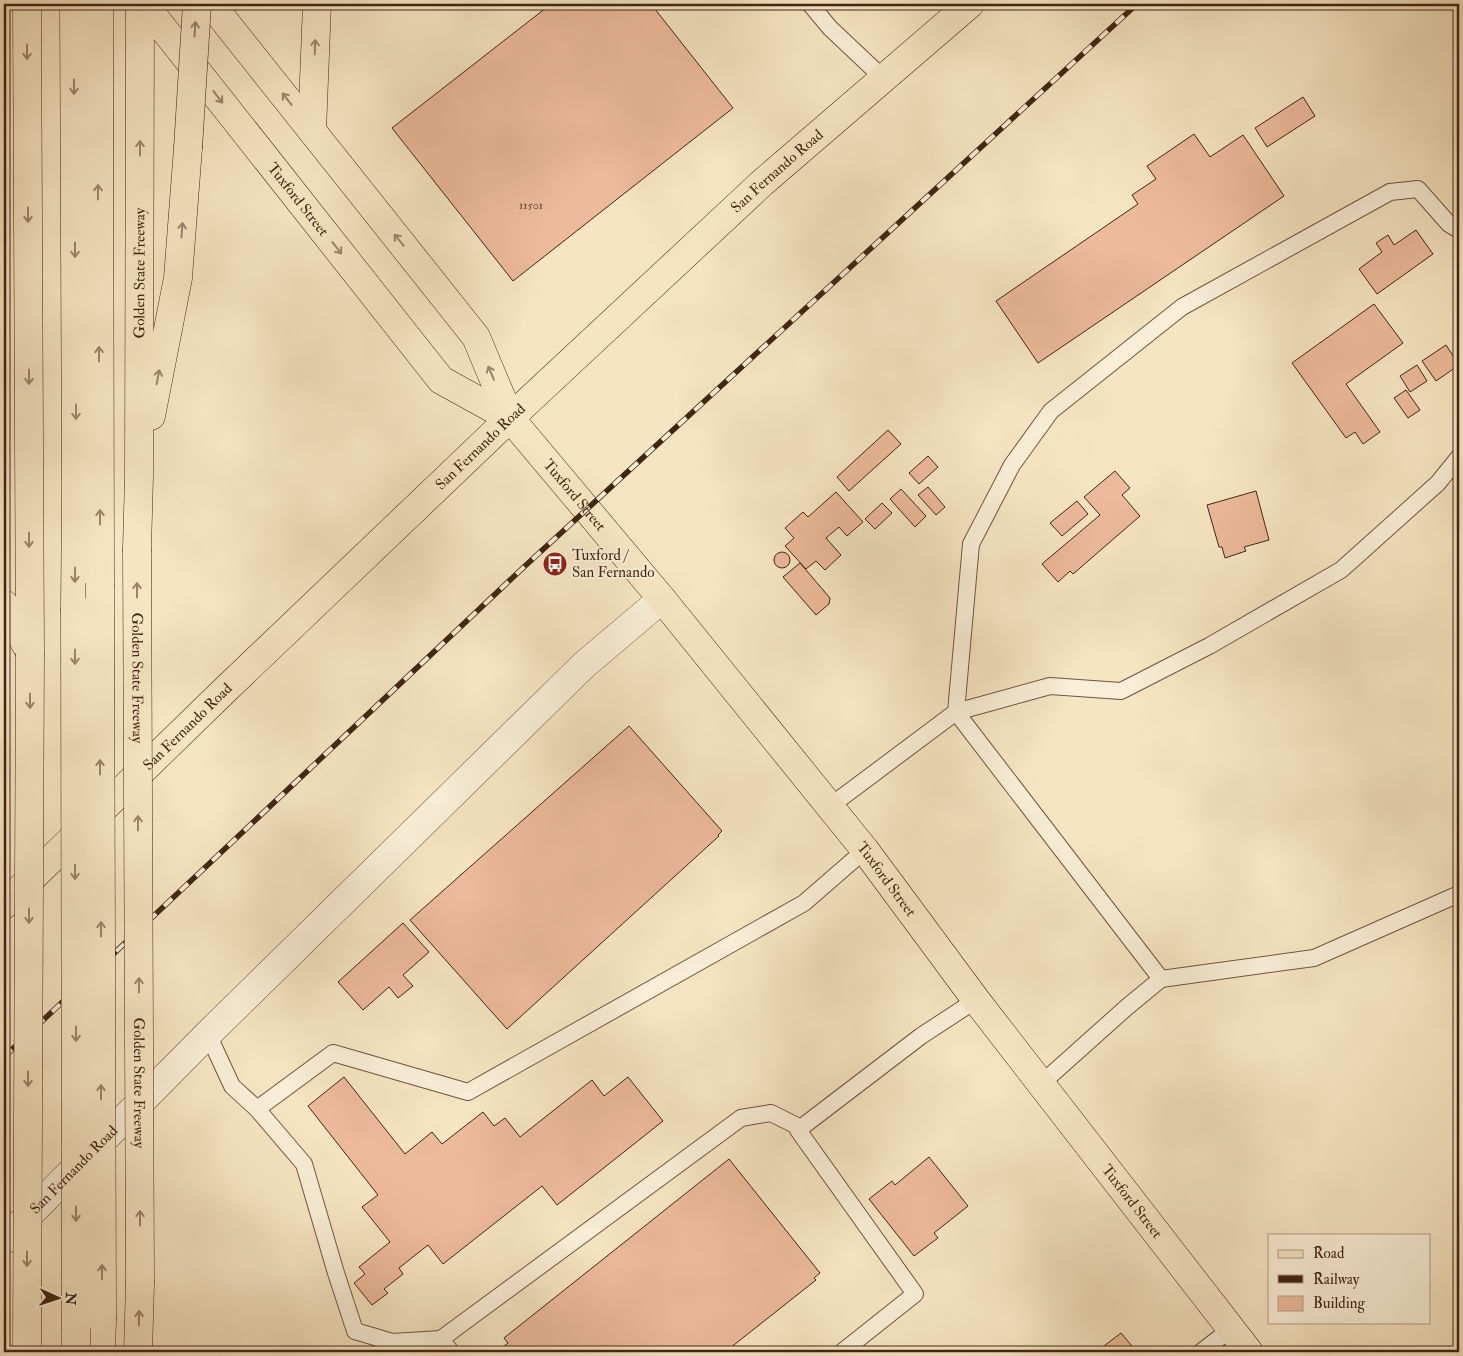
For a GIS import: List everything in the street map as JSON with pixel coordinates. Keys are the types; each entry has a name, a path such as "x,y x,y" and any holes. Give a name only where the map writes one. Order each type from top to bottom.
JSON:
{"main road":[{"path":"27,4 30,653 27,1352"},
{"path":"74,4 75,608 84,1350"},
{"name":"Golden State Freeway","path":"138,1352 140,1284 137,549 139,476 140,4"},
{"name":"Tuxford Street","path":"144,4 441,380 510,418"},
{"path":"139,476 178,278 197,4"},
{"name":"Tuxford Street","path":"211,4 476,337 510,418 662,599 865,850 976,1000 1249,1352"},
{"path":"312,131 317,4"},
{"name":"San Fernando Road","path":"4,905 225,690 510,418 762,183 970,4"},
{"path":"84,1350 102,1320 98,182 100,16"},
{"path":"4,604 30,653"}],"street":[{"name":"San Fernando Road","path":"4,1240 208,1034 584,665 662,599"}],"lane":[{"path":"810,4 830,28 883,78"},
{"path":"1161,979 956,712 971,544 1012,465 1051,411 1182,306 1390,192 1418,189 1449,224 1459,230"},
{"path":"829,807 956,712 1050,686 1121,691 1209,646 1341,570 1438,483 1459,457"},
{"path":"257,1109 333,1053 468,1092 804,903 865,850"},
{"path":"1042,1083 1126,1006 1161,979 1314,958 1459,894"},
{"path":"842,1352 916,1294 798,1130 921,1036 976,1000"},
{"path":"208,1034 232,1086 257,1109 304,1164 336,1273 356,1332 392,1342 441,1339 741,1118 771,1113 801,1128"},
{"path":"1200,1352 1231,1329"},
{"path":"441,1339 451,1352"}],"building":[{"path":"551,4 651,4 733,108 513,281 392,128"},
{"path":"1303,97 1315,116 1267,147 1255,128"},
{"path":"1194,134 1210,157 1243,135 1284,196 1038,363 996,301 1138,204 1132,195 1156,179 1147,166"},
{"path":"1416,230 1433,254 1377,294 1359,269 1382,252 1376,243 1388,235 1394,245"},
{"path":"1374,304 1403,343 1346,384 1380,432 1363,444 1355,432 1346,438 1292,363"},
{"path":"1446,345 1459,365 1436,381 1422,361"},
{"path":"1417,365 1427,381 1410,392 1400,376"},
{"path":"1406,390 1420,410 1408,418 1394,398"},
{"path":"888,430 901,444 849,491 837,477"},
{"path":"928,456 938,467 919,484 909,473"},
{"path":"1115,471 1130,488 1122,495 1140,516 1073,574 1070,571 1058,582 1042,564 1100,515 1084,497"},
{"path":"928,487 945,507 936,515 918,495"},
{"path":"901,489 926,516 915,527 890,499"},
{"path":"1256,491 1269,540 1244,547 1246,551 1225,558 1222,547 1219,547 1207,505"},
{"path":"836,492 863,522 847,536 839,527 826,538 841,555 825,570 816,561 806,569 785,546 794,538 785,528 803,512 808,517"},
{"path":"1077,501 1088,514 1062,536 1050,523"},
{"path":"882,503 892,513 875,529 865,519"},
{"path":"782,552 790,560 782,568 774,560"},
{"path":"800,563 830,598 829,604 816,615 783,577"},
{"path":"629,726 722,831 719,836 507,1029 410,920"},
{"path":"403,923 429,952 403,975 413,986 398,998 389,987 363,1010 338,982"},
{"path":"344,1077 405,1154 432,1132 442,1144 483,1112 494,1126 505,1118 520,1137 592,1080 604,1096 628,1077 663,1121 557,1205 542,1186 443,1264 428,1245 399,1268 403,1274 384,1289 388,1293 372,1305 354,1283 365,1274 359,1267 390,1242 362,1207 378,1195 308,1106"},
{"path":"929,1157 968,1206 934,1233 938,1238 914,1256 869,1199 892,1181 895,1185"},
{"path":"729,1159 820,1273 814,1278 816,1280 725,1352 505,1352 502,1348 508,1343 504,1338"},
{"path":"1121,1333 1137,1352 1096,1352"}],"railway":[{"path":"4,1057 525,566 1137,4"}],"place":[{"name":"Tuxford / San Fernando","path":"555,564"}]}
